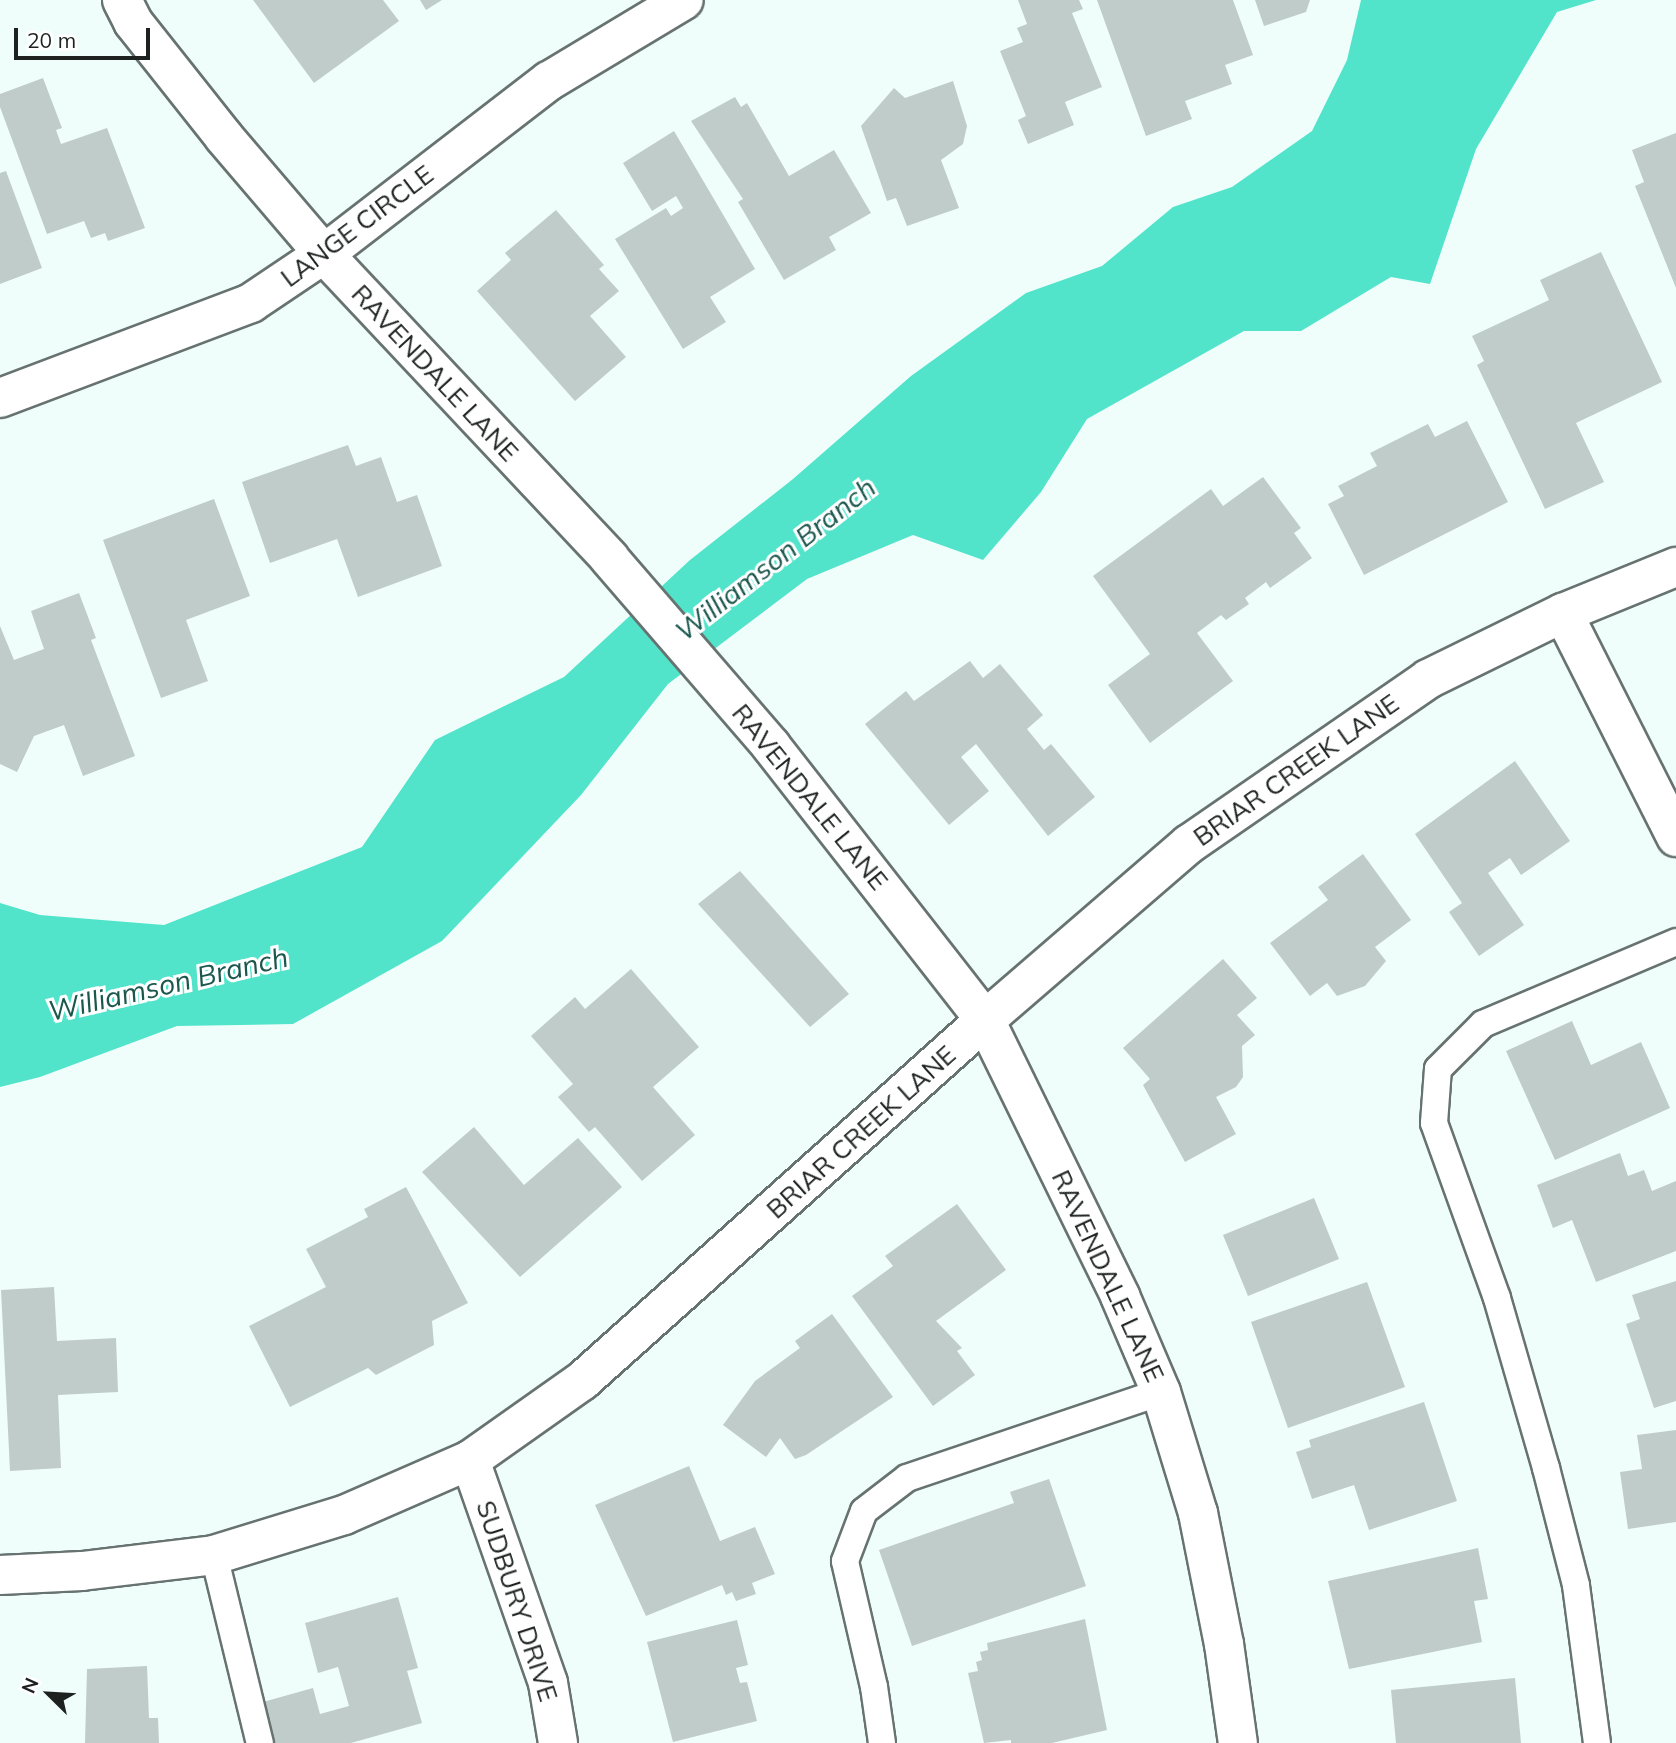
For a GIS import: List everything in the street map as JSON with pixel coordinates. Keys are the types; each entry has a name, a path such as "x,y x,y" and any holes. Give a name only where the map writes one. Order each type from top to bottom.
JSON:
{"street":[{"name":"RAVENDALE LANE","path":"122,0 134,22 216,126 324,254 609,558 771,746 985,1020 1120,1296 1161,1392 1198,1513 1224,1644 1238,1743"},
{"name":"LANGE CIRCLE","path":"0,398 251,303 324,254 549,80 684,0"},
{"name":"BRIAR CREEK LANE","path":"0,1575 82,1571 214,1555 344,1515 470,1460 582,1381 985,1020 1189,844 1428,679 1563,613 1676,567"},
{"path":"1563,613 1676,837"},
{"name":"SUDBURY DRIVE","path":"470,1460 548,1683 558,1743"}],"lane":[{"path":"1597,1743 1576,1585 1546,1468 1497,1298 1434,1123 1438,1069 1483,1024 1676,942"},
{"path":"882,1743 874,1688 845,1561 864,1511 907,1478 1161,1392"},
{"path":"214,1555 260,1743"}],"water":[{"name":"Williamson Branch","path":"1361,0 1596,0 1557,12 1476,149 1430,284 1391,277 1301,331 1244,331 1087,419 1041,492 983,560 913,535 807,579 668,684 581,795 442,941 293,1024 177,1026 40,1077 0,1087 0,903 40,915 164,925 362,847 435,740 564,677 690,560 793,479 911,376 1026,293 1102,266 1173,207 1232,187 1312,131 1347,60"}],"building":[{"path":"253,0 383,0 399,21 314,83"},
{"path":"420,0 442,0 426,10"},
{"path":"1018,0 1079,0 1083,9 1072,13 1102,87 1065,102 1074,125 1028,144 1018,120 1026,116 1000,51 1023,42 1017,28 1027,24"},
{"path":"1097,0 1233,0 1253,55 1225,65 1232,84 1185,101 1192,119 1146,136"},
{"path":"1255,0 1310,0 1306,12 1264,26"},
{"path":"43,78 62,128 56,130 61,144 107,128 145,228 108,241 105,233 91,238 84,221 47,234 0,107 0,94"},
{"path":"953,81 967,126 963,144 941,160 959,208 907,226 896,198 887,201 861,126 894,88 905,98"},
{"path":"735,97 741,107 747,103 789,176 834,150 871,213 829,237 836,250 784,280 738,202 743,199 691,121"},
{"path":"674,131 755,269 710,297 726,322 683,349 615,239 666,208 671,216 683,208 676,196 652,211 623,163"},
{"path":"1676,133 1676,288 1635,186 1644,182 1632,150"},
{"path":"6,171 42,268 0,284 0,173"},
{"path":"556,210 604,265 599,269 619,291 590,316 626,357 575,401 477,291 511,260 505,253"},
{"path":"1601,252 1662,382 1576,423 1604,482 1545,509 1477,365 1484,361 1472,336 1549,300 1540,280"},
{"path":"1467,421 1508,502 1364,575 1328,504 1344,496 1338,486 1377,466 1370,453 1428,424 1435,437"},
{"path":"348,445 356,466 381,457 397,502 417,495 442,566 358,597 337,539 270,563 242,482"},
{"path":"1263,477 1301,528 1294,533 1312,558 1270,588 1266,582 1245,598 1249,604 1226,620 1221,615 1197,633 1233,681 1150,743 1108,685 1150,654 1093,576 1211,489 1223,506"},
{"path":"214,499 250,596 186,620 208,681 161,698 103,540"},
{"path":"79,593 96,638 91,640 135,756 83,776 64,725 34,736 17,772 0,764 0,626 14,660 44,649 31,611"},
{"path":"970,661 983,678 1000,664 1043,715 1027,729 1044,750 1051,744 1095,797 1048,836 976,744 961,757 989,791 949,825 865,724 906,691 914,701"},
{"path":"1515,761 1570,841 1521,875 1510,858 1488,873 1524,925 1479,956 1449,912 1462,903 1415,834"},
{"path":"1363,854 1411,920 1375,947 1386,961 1365,986 1337,996 1327,983 1310,996 1270,943 1328,900 1318,887"},
{"path":"740,871 849,994 810,1027 698,904"},
{"path":"1223,959 1257,998 1237,1015 1255,1035 1242,1046 1243,1077 1236,1087 1216,1097 1236,1134 1185,1162 1143,1085 1150,1079 1123,1048"},
{"path":"631,969 699,1047 653,1087 695,1135 642,1181 595,1127 589,1132 558,1097 573,1084 531,1036 575,997 585,1009"},
{"path":"1572,1021 1591,1065 1641,1042 1670,1108 1555,1160 1506,1051"},
{"path":"474,1127 524,1185 578,1138 622,1187 520,1277 422,1172"},
{"path":"1620,1153 1628,1176 1644,1170 1652,1191 1676,1181 1676,1251 1596,1282 1572,1220 1553,1228 1537,1185"},
{"path":"406,1187 468,1303 432,1321 434,1345 376,1375 368,1368 290,1407 249,1326 326,1287 306,1249 368,1217 364,1209"},
{"path":"1314,1198 1339,1259 1248,1296 1223,1235"},
{"path":"957,1204 1006,1270 936,1321 962,1348 957,1351 975,1375 933,1406 852,1296 893,1266 885,1256"},
{"path":"1676,1281 1676,1401 1654,1408 1626,1324 1640,1319 1632,1295"},
{"path":"1367,1282 1405,1387 1288,1428 1251,1322"},
{"path":"54,1287 57,1341 116,1338 118,1392 58,1395 61,1468 10,1471 1,1290"},
{"path":"832,1314 893,1397 806,1455 795,1459 780,1438 766,1457 723,1425 755,1381 800,1348 795,1341"},
{"path":"1424,1402 1457,1501 1369,1530 1354,1485 1312,1499 1296,1452 1311,1447 1309,1440"},
{"path":"1676,1430 1676,1522 1628,1529 1620,1472 1642,1469 1637,1435"},
{"path":"689,1466 720,1541 755,1527 775,1574 752,1583 756,1594 736,1601 732,1592 726,1595 722,1585 646,1616 595,1505"},
{"path":"1049,1479 1086,1586 912,1646 879,1550 1014,1503 1010,1492"},
{"path":"1478,1548 1488,1599 1474,1601 1482,1642 1349,1669 1328,1581"},
{"path":"398,1597 418,1668 407,1671 422,1723 351,1743 275,1743 263,1702 313,1688 320,1714 349,1706 338,1667 318,1673 305,1623"},
{"path":"1085,1619 1107,1730 1052,1743 1011,1743 1011,1740 984,1743 968,1673 978,1671 976,1662 982,1660 980,1652 988,1650 987,1643"},
{"path":"737,1620 748,1665 736,1668 740,1683 747,1682 757,1721 673,1742 647,1642"},
{"path":"147,1666 149,1718 158,1718 159,1743 85,1743 87,1669"},
{"path":"1515,1678 1521,1743 1396,1743 1391,1690"}]}
